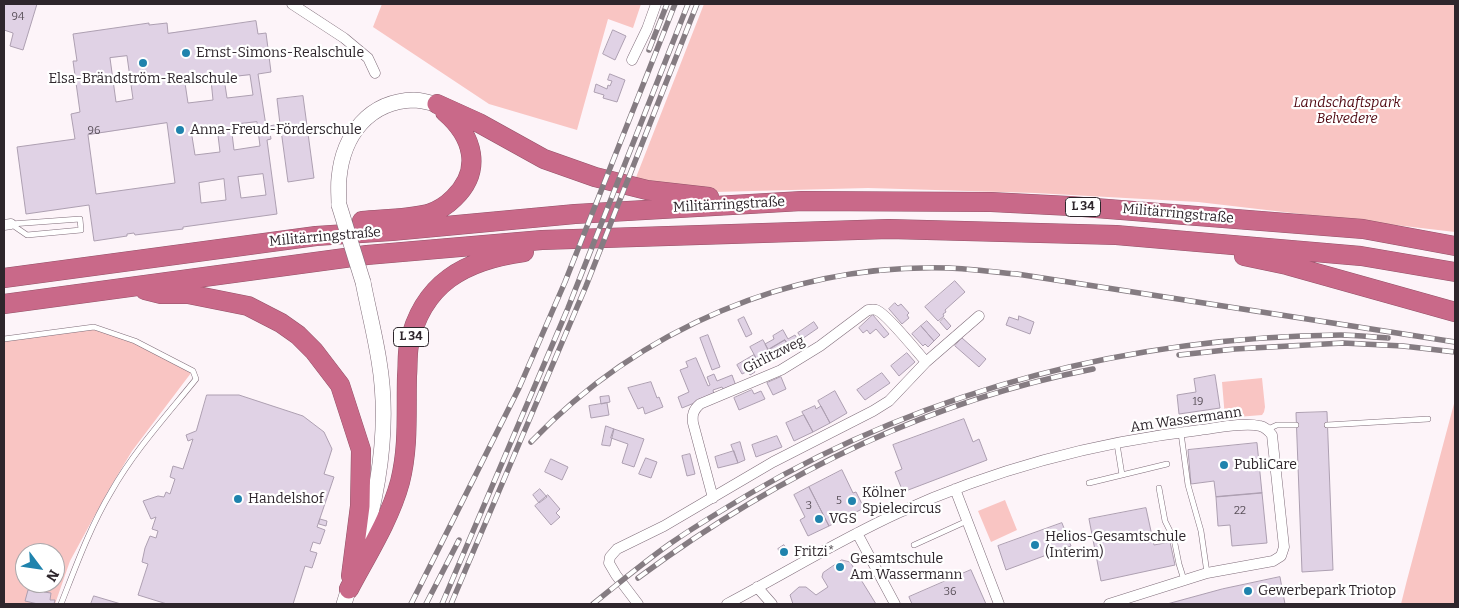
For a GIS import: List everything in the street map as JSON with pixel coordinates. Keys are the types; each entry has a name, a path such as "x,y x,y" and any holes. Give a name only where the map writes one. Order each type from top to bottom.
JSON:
{"highway":[{"name":"L 34","path":"436,104 479,123 508,141 544,159 595,177 646,190 696,196 802,201"},
{"name":"L 34","path":"316,236 360,222 428,214 440,209 461,191 470,174 471,156 468,140 456,121 436,104"},
{"name":"Militärringstraße","path":"4,278 316,236 575,214 802,201 991,202 1070,206 1363,229 1455,246"},
{"name":"Militärringstraße","path":"4,304 367,255 542,240 889,228 1116,235 1361,256 1455,272"},
{"name":"L 34","path":"1363,229 1455,238"},
{"name":"L 34","path":"346,596 381,527 399,483 407,442 408,346 420,310 435,291 452,275 480,261 520,253 636,237"},
{"name":"L 34","path":"1197,242 1245,257 1287,265 1455,312"},
{"name":"L 34","path":"130,286 161,294 188,294 248,306 281,322 298,335 314,351 340,385 361,450 360,506 346,596"}],"main road":[{"name":"L 34","path":"346,596 370,521 380,470 384,419 380,362 363,282 339,205 341,165 348,143 363,120 381,106 416,100 436,104"}],"street":[{"path":"292,4 344,38 368,58 375,73"},
{"path":"632,60 647,29 656,4"},
{"name":"Girlitzweg","path":"713,498 692,416 700,404 781,370 820,346 868,310 873,309 878,310 887,319 926,362"},
{"path":"638,604 609,563 610,557 617,549 664,526 773,462 890,401 926,362 979,316"},
{"name":"Am Wassermann","path":"757,587 899,512 955,489 1070,454 1118,444 1181,432 1236,426 1261,426 1268,429"},
{"path":"1109,604 1208,573 1273,561 1281,556 1284,546 1272,435 1268,429"},
{"path":"955,489 999,604"},
{"path":"857,533 895,604"},
{"path":"727,604 757,587 772,604"}],"lane":[{"path":"80,219 81,230 27,235 7,224 80,219"},
{"path":"4,339 94,327 135,341 193,371 196,378 136,453 110,492 80,554 61,604"},
{"path":"1327,425 1428,419"},
{"path":"1268,429 1278,425 1296,425"},
{"path":"1181,432 1188,485 1201,531 1208,573"},
{"path":"1118,444 1122,475"},
{"path":"1089,483 1167,464"},
{"path":"1159,488 1165,521 1174,540 1184,580"},
{"path":"914,545 967,521"}],"green space":[{"path":"382,4 641,4 633,28 608,19 577,130 489,104 373,27"},
{"name":"Landschaftspark Belvedere","path":"704,4 1455,4 1455,232 1198,202 1035,193 868,188 715,192 635,180"},
{"path":"94,327 135,341 191,373 132,451 70,561 65,575 65,543 15,543 15,593 59,593 55,604 4,604 4,339"},
{"path":"1262,378 1265,407 1262,415 1225,418 1222,382"},
{"path":"1455,400 1455,604 1401,604 1407,580"},
{"path":"1005,500 1017,530 991,542 978,511"}],"building":[{"path":"4,4 37,4 23,50 10,46 13,33 4,30"},
{"path":"256,21 258,34 266,33 271,72 258,74 266,126 269,126 271,139 267,140 277,214 183,227 183,229 135,235 134,233 127,234 127,236 94,241 89,205 26,214 17,147 75,139 71,114 80,112 73,61 77,61 73,34 149,23 149,25 167,23 168,33","holes":["127,56 133,99 116,102 110,58","250,75 253,95 227,98 224,78","211,80 213,100 188,103 185,83","257,122 260,146 234,150 231,125","167,123 175,183 96,194 88,135","217,127 220,152 195,155 191,130","263,174 266,195 241,198 238,177","224,179 226,200 201,203 199,183"]},
{"path":"613,30 626,36 615,60 603,54"},
{"path":"610,74 625,80 617,102 603,98 604,95 594,92 596,84 607,89 608,85 610,86 612,81 608,80"},
{"path":"303,96 314,178 288,182 281,130 270,132 269,126 280,124 277,99"},
{"path":"955,281 965,292 945,310 944,316 938,321 925,307"},
{"path":"895,303 898,306 901,304 909,313 907,315 909,318 902,324 889,309"},
{"path":"873,315 889,334 884,338 876,329 870,334 867,330 863,333 859,328"},
{"path":"1019,316 1034,322 1030,334 1006,325 1009,317 1018,320"},
{"path":"744,317 752,334 746,337 738,320"},
{"path":"944,318 951,326 947,330 940,322"},
{"path":"927,321 940,335 934,341 921,326"},
{"path":"814,322 818,328 802,339 798,333"},
{"path":"921,326 934,341 928,347 925,344 923,346 912,334"},
{"path":"783,330 788,339 795,335 801,345 791,351 785,340 768,350 765,344 774,339 773,336"},
{"path":"708,335 720,367 712,370 700,338"},
{"path":"962,338 986,359 979,367 955,346"},
{"path":"763,340 774,360 754,371 753,369 760,365 750,347"},
{"path":"785,340 791,351 774,360 768,350"},
{"path":"907,353 915,362 899,376 891,366"},
{"path":"754,355 760,365 753,369 755,372 750,375 748,371 742,374 737,365"},
{"path":"696,358 708,386 710,385 707,377 714,374 717,381 732,375 736,386 724,391 722,387 713,390 714,395 682,408 678,397 689,392 680,370 688,367 686,362"},
{"path":"882,373 890,383 865,400 857,390"},
{"path":"1215,375 1220,408 1179,414 1177,395 1196,392 1194,379"},
{"path":"781,377 786,389 773,395 767,383"},
{"path":"651,382 657,398 659,397 663,407 645,414 643,407 638,409 628,388"},
{"path":"752,390 754,394 761,391 765,399 739,410 734,398"},
{"path":"835,391 847,413 830,423 818,401"},
{"name":"Handelshof","path":"207,395 239,395 303,416 324,432 332,449 324,474 334,477 317,527 325,530 320,544 313,542 310,551 317,553 312,568 305,566 293,604 167,604 138,595 148,564 142,562 145,548 150,536 156,538 158,531 152,529 156,517 151,519 143,501 158,496 164,497 166,492 170,494 175,479 170,477 173,466 183,469 193,439 188,441 186,435 196,431"},
{"path":"609,396 610,402 601,404 600,397"},
{"path":"607,403 609,415 591,418 589,406"},
{"path":"815,406 816,409 821,406 830,423 813,432 802,412"},
{"path":"1327,412 1333,570 1302,572 1296,413"},
{"path":"804,415 813,432 794,441 786,423"},
{"path":"964,419 973,442 979,439 987,460 903,492 895,472 902,469 893,445"},
{"path":"606,426 614,429 610,446 602,445"},
{"path":"614,429 644,439 634,467 622,463 628,444 611,438"},
{"path":"777,436 782,447 756,457 752,445"},
{"path":"740,442 745,460 738,463 731,445"},
{"name":"PubliCare","path":"1257,443 1262,493 1216,497 1214,481 1191,484 1188,450"},
{"path":"734,451 738,463 718,468 715,457"},
{"path":"690,454 695,474 687,476 682,456"},
{"path":"646,458 657,462 651,478 639,474"},
{"path":"551,459 568,467 562,480 545,472"},
{"path":"842,470 853,493 856,492 864,508 829,526 809,487"},
{"path":"809,487 829,526 808,536 800,520 805,517 794,495"},
{"path":"540,489 547,497 539,503 533,495"},
{"path":"1262,493 1267,543 1232,546 1230,525 1218,526 1216,497"},
{"path":"548,495 560,509 556,513 560,517 551,525 535,506"},
{"path":"1146,508 1154,545 1170,542 1175,565 1101,581 1089,519"},
{"path":"320,519 327,521 326,526 319,524"},
{"path":"1062,523 1071,546 1006,570 998,546"},
{"path":"784,545 789,554 783,558 778,549"},
{"path":"842,560 850,562 876,604 793,604 790,595 799,587 806,587 816,595 828,587 822,577 823,573"},
{"path":"971,570 986,604 912,604 909,597"},
{"name":"Gewerbepark Triotop","path":"1280,577 1285,604 1167,604 1222,589"},
{"path":"27,593 51,593 50,600 55,600 54,604 38,604 25,601"},
{"path":"94,596 121,604 91,604"}],"railway":[{"path":"649,50 667,4"},
{"path":"411,604 519,388 565,282 675,4"},
{"path":"442,604 568,308 688,4"},
{"path":"451,604 586,286 697,4"},
{"path":"531,442 574,402 620,366 669,336 722,311 776,291 833,277 890,269 949,268 1017,274 1455,342"},
{"path":"593,604 671,543 751,493 820,456 890,424 962,397 1036,375 1110,358 1186,346 1263,338 1341,335 1388,338"},
{"path":"1179,355 1235,349 1343,343 1403,346 1455,352"},
{"path":"638,578 743,508 798,476 854,448 912,423 971,401 1031,383 1093,369"},
{"path":"426,604 459,540"}],"place":[{"name":"Ernst-Simons-Realschule","path":"186,53"},
{"name":"Elsa-Brändström-Realschule","path":"143,63"},
{"name":"Anna-Freud-Förderschule","path":"180,130"},
{"name":"PubliCare","path":"1224,465"},
{"name":"Handelshof","path":"238,499"},
{"name":"Kölner Spielecircus","path":"852,501"},
{"name":"VGS","path":"819,519"},
{"name":"Helios-Gesamtschule (Interim)","path":"1035,545"},
{"name":"Fritzi*","path":"784,552"},
{"name":"Gesamtschule Am Wassermann","path":"840,567"},
{"name":"Gewerbepark Triotop","path":"1248,591"}]}
